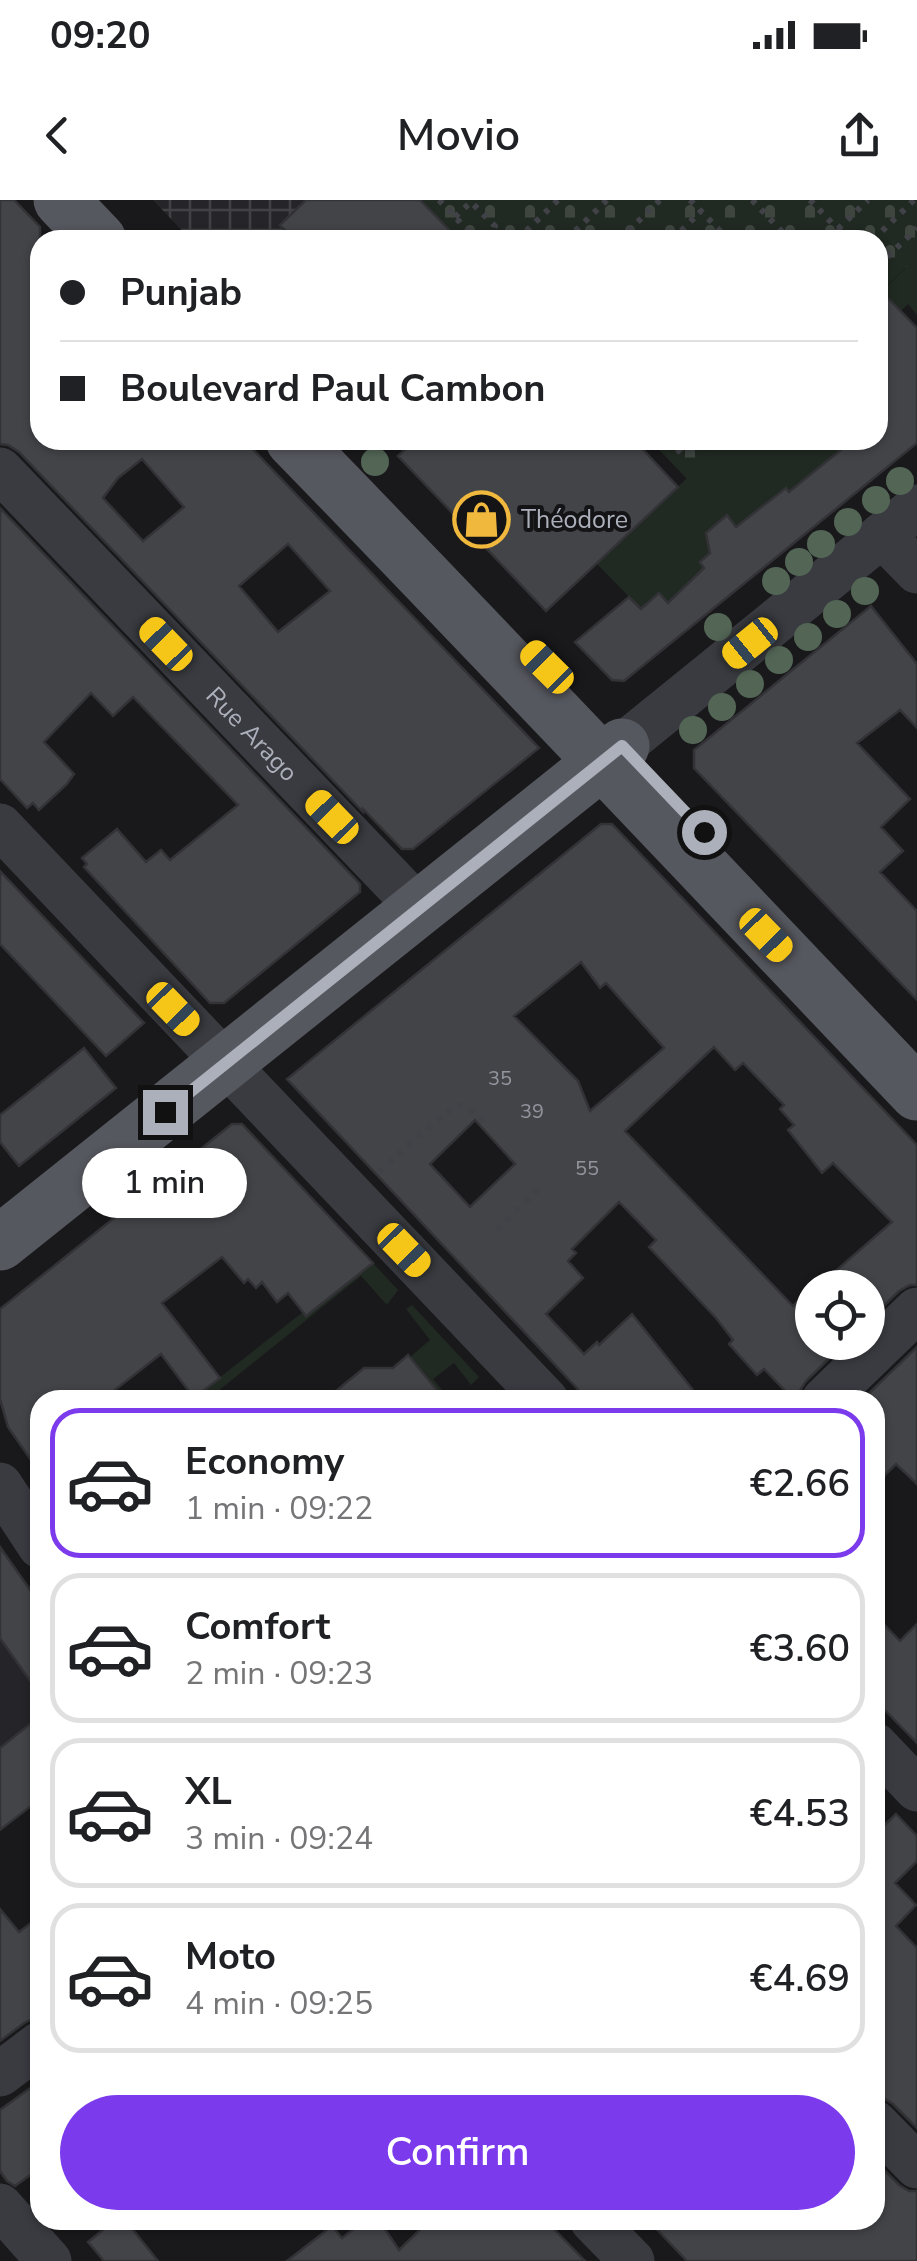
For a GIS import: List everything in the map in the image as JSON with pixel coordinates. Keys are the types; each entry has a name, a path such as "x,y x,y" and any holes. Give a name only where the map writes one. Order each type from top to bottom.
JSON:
{"main road":[{"path":"60,200 89,230"},
{"path":"99,200 128,230"},
{"path":"303,450 917,1053"},
{"path":"337,450 917,1093"},
{"path":"0,1244 612,754"}],"street":[{"name":"Rue Arago","path":"0,470 420,909"},
{"path":"612,754 900,521 917,572"},
{"path":"0,826 536,1390"},
{"path":"834,1390 917,1310"},
{"path":"885,1755 917,1789"},
{"path":"0,2074 30,2052"},
{"path":"885,2133 917,2166"},
{"path":"0,2206 49,2261"},
{"path":"602,2230 632,2261"}],"path":[{"path":"439,200 468,230"},
{"path":"479,210 490,200"},
{"path":"526,230 558,200"},
{"path":"576,230 607,200"},
{"path":"629,230 660,200"},
{"path":"690,200 717,230"},
{"path":"752,200 780,230"},
{"path":"813,201 838,229 868,200"},
{"path":"883,230 914,200"},
{"path":"455,217 471,202 495,226 490,230"},
{"path":"682,230 701,212"},
{"path":"888,256 917,228"},
{"path":"353,1198 457,1105 467,1107 487,1126"},
{"path":"497,1230 541,1187"}],"shaded area":[{"path":"153,200 420,200 449,230 182,230"},
{"path":"5,1554 30,1590 30,1771 0,1794 0,1557"}],"green space":[{"path":"420,200 917,200 917,257 888,284 888,230 449,230"},
{"path":"917,257 917,315 908,304 900,312 888,299 888,285"},
{"path":"888,299 900,312 888,323"},
{"path":"659,450 717,450 687,479"},
{"path":"717,450 841,450 789,492 786,488 740,532 727,516 710,529 707,538 713,551 678,614 659,593 641,609 597,564"},
{"path":"373,1263 398,1290 387,1305 361,1276 219,1390 204,1390"},
{"path":"412,1305 479,1377 471,1385 454,1363 433,1379 442,1390 437,1390 410,1357 430,1340 406,1309"}],"building":[{"path":"0,200 14,200 40,227 30,230 30,450 254,450 539,748 413,849 402,849 8,445 0,444","holes":["142,459 184,507 143,541 103,498 118,478","288,544 330,591 278,632 239,586"]},
{"path":"306,200 420,200 449,230 285,230 280,225"},
{"path":"888,298 917,328 917,443 624,681 612,680 575,642 629,597 641,609 659,593 668,603 704,568 700,562 710,553 706,533 727,515 736,527 786,488 789,492 841,450 888,450"},
{"path":"404,450 643,450 678,487 546,611 398,456"},
{"path":"0,508 360,884 360,892 224,1003 210,1003 84,867 87,864 82,858 117,829 146,862 161,850 170,860 238,805 133,697 113,716 91,693 44,742 74,774 39,810 33,803 27,808 0,779"},
{"path":"871,606 917,664 917,728 900,710 857,743 910,799 881,827 903,851 880,872 917,911 917,1000 694,768 694,750"},
{"path":"601,824 612,824 917,1145 917,1285 899,1291 885,1305 885,1270 837,1270 892,1222 833,1163 822,1173 788,1130 794,1125 780,1109 784,1105 743,1063 735,1070 714,1047 625,1131 795,1304 795,1360 828,1360 800,1390 784,1390 764,1369 757,1375 729,1344 733,1340 716,1318 649,1247 656,1240 619,1202 572,1249 576,1253 568,1261 583,1278 546,1314 584,1354 632,1314 693,1390 579,1390 287,1079","holes":["581,962 600,988 606,983 664,1048 590,1111 578,1081 514,1016","475,1120 515,1164 470,1207 430,1164"]},
{"path":"0,871 144,1023 106,1056 0,944"},
{"path":"84,1048 116,1088 19,1166 0,1142 0,1115"},
{"path":"232,1124 242,1124 373,1263 306,1316 288,1293 277,1302 262,1282 256,1288 248,1279 244,1283 222,1257 162,1303 220,1378 204,1390 188,1390 161,1354 115,1390 30,1390 30,1459 8,1427 0,1399 0,1309"},
{"path":"917,1347 917,1484 896,1464 885,1475 885,1390 872,1390"},
{"path":"408,1355 437,1390 337,1390 364,1368 393,1368"},
{"path":"0,1547 30,1590 30,1681 0,1638"},
{"path":"917,1624 917,1743 885,1710 885,1625 900,1641"},
{"path":"30,1724 30,1807 0,1830 0,1748"},
{"path":"896,1814 917,1836 917,1861 895,1883 916,1905 896,1926 917,1948 917,2128 885,2099 885,1824"},
{"path":"0,1909 19,1932 30,1924 30,2020 0,2041"},
{"path":"30,2088 30,2175 15,2186 0,2171 0,2110"},
{"path":"885,2171 899,2185 917,2191 917,2261 687,2261 658,2230 885,2230"},
{"path":"103,2230 133,2230 158,2261 104,2261 88,2242"},
{"path":"327,2230 335,2230 342,2238 352,2230 386,2230 399,2250 420,2230 555,2230 585,2261 287,2261"}],"place":[{"name":"Théodore","path":"482,519"}],"route":[{"path":"165,1112 622,746 704,832"}]}
